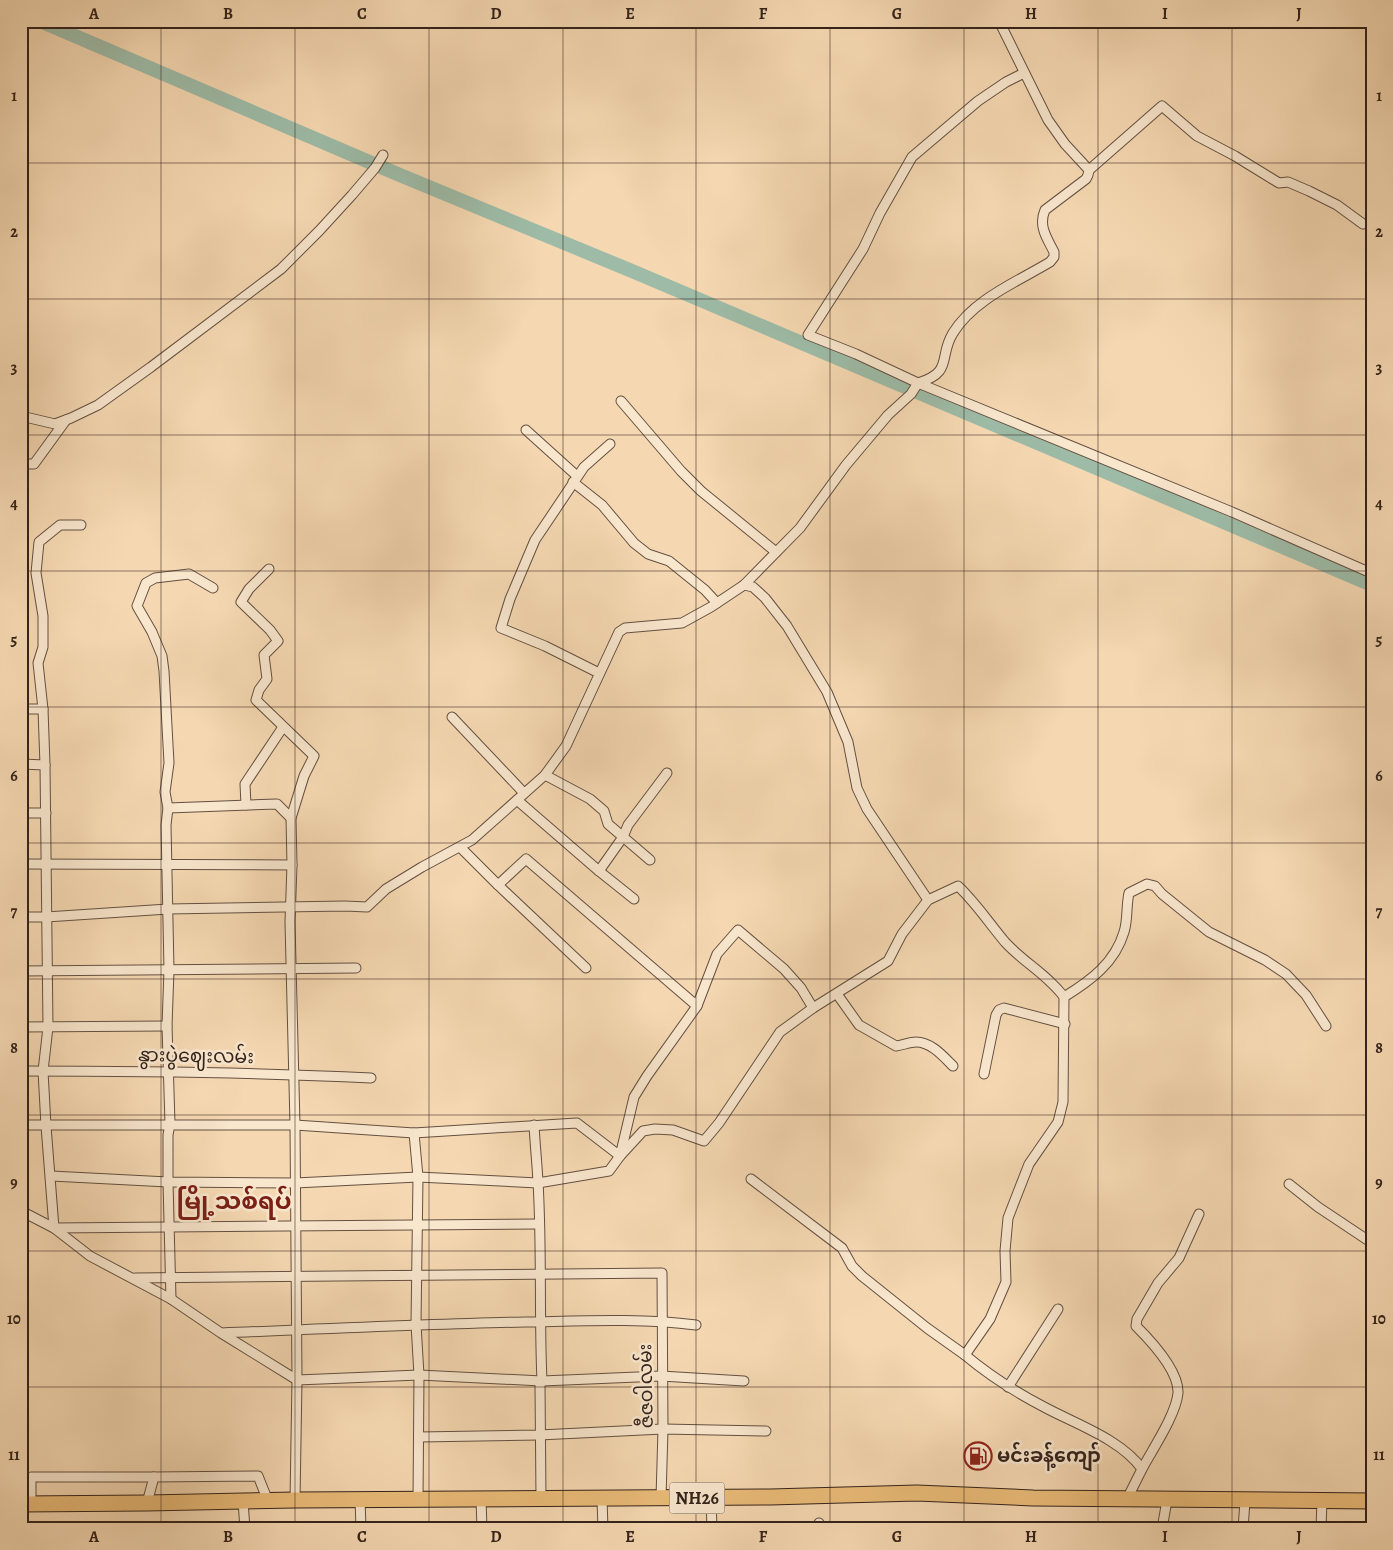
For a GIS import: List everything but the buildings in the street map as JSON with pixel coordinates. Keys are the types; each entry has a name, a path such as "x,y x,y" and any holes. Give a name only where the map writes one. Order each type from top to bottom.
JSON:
{"highway":[{"name":"NH26","path":"26,1504 360,1499 711,1498 917,1493 1033,1498 1245,1501 1322,1501 1371,1498"}],"street":[{"path":"999,21 1048,120 1089,170"},
{"path":"1024,73 1006,82 978,101 912,157 863,249 808,335 1372,573"},
{"path":"21,917 168,909 367,907 386,889 472,840 545,774 566,746 619,632 625,628 682,623 744,585 800,528 846,465 888,415 911,394 918,383 934,377 944,365 953,334 979,305 1050,262 1054,257 1054,252 1041,224 1045,210 1086,179 1089,170 1162,106 1197,136 1235,156 1279,183 1288,182 1309,190 1337,205 1363,224"},
{"path":"21,416 55,424 67,420 105,400 281,269 319,232 375,168 383,155"},
{"path":"621,401 681,471 701,491 776,552"},
{"path":"21,464 34,464 67,420"},
{"path":"526,430 602,505 634,543 648,554 668,561 705,590 717,603"},
{"path":"599,673 545,646 501,628 510,599 535,540 584,467 610,444"},
{"path":"54,1228 43,1071 48,1027 46,813 43,709 38,663 43,647 43,616 36,573 39,542 60,525 82,525"},
{"path":"269,569 249,589 241,602 270,630 278,641 264,655 267,679 256,700 314,756 304,776 291,818 292,907 290,922 295,1125 297,1380 295,1500"},
{"path":"171,1299 168,1182 168,1135 170,1124 166,864 168,808 165,792 169,763 166,694 162,656 152,632 137,606 146,582 155,578 189,574 213,588"},
{"path":"744,585 753,588 765,598 787,626 827,692 848,742 857,788 867,809 928,900"},
{"path":"21,709 43,709"},
{"path":"452,717 524,793"},
{"path":"246,805 245,784 283,727"},
{"path":"21,764 45,765"},
{"path":"598,871 667,773"},
{"path":"545,774 581,792 590,799 604,811 608,824 650,860"},
{"path":"517,800 598,871 634,899"},
{"path":"168,808 277,804 291,818"},
{"path":"21,813 46,813"},
{"path":"460,846 498,885 586,968"},
{"path":"498,885 526,860 697,1006"},
{"path":"21,864 292,865"},
{"path":"1064,997 1084,985 1100,972 1113,956 1124,933 1129,893 1147,884 1155,886 1162,894 1209,932 1265,960 1286,974 1306,996 1326,1026"},
{"path":"51,1176 168,1182 294,1183 418,1177 538,1183 609,1171 643,1131 655,1129 673,1130 704,1141 719,1123 780,1032 813,1008 888,961 902,934 928,900 958,886 971,898 1006,943 1057,988 1064,997 1065,1024 1063,1102 1058,1122 1029,1164 1008,1218 1005,1251 1006,1282 990,1319 965,1355"},
{"path":"620,1156 634,1097 697,1006 717,954 738,930 784,969 801,988 813,1008"},
{"path":"21,971 356,968"},
{"path":"837,994 859,1025 896,1046 916,1042 925,1044 938,1051 953,1066"},
{"path":"984,1074 996,1015 999,1010 1004,1008 1065,1024"},
{"path":"21,1027 167,1026"},
{"name":"နွားပွဲဈေးလမ်း","path":"21,1071 168,1071 371,1078"},
{"path":"21,1126 295,1125 414,1133 577,1123 620,1156"},
{"path":"534,1125 538,1183 540,1274 539,1322 542,1381 540,1385 539,1435 541,1499"},
{"path":"414,1133 418,1177 416,1324 419,1375 418,1500"},
{"path":"751,1179 842,1248 852,1266 862,1276 927,1328 1008,1387 1117,1446 1137,1462 1142,1469"},
{"path":"1289,1184 1318,1208 1372,1243"},
{"path":"21,1211 54,1228 90,1256 171,1299 221,1333 297,1380 419,1375 542,1381 661,1376 744,1381"},
{"path":"1127,1499 1175,1405 1178,1392 1176,1380 1170,1368 1150,1340 1136,1326 1137,1318 1158,1283 1179,1258 1199,1214"},
{"path":"54,1228 539,1224"},
{"name":"ဇီဇဝါလမ်း","path":"540,1274 662,1273 661,1376 663,1429 661,1498"},
{"path":"133,1278 540,1274"},
{"path":"1008,1387 1058,1309"},
{"path":"221,1333 416,1324 661,1320 696,1325"},
{"path":"419,1437 539,1435 663,1429 766,1431"},
{"path":"21,1477 258,1476 268,1501"},
{"path":"26,1504 31,1477"},
{"path":"147,1503 154,1477"},
{"path":"602,1498 603,1529"},
{"path":"711,1498 712,1529"},
{"path":"360,1499 361,1529"},
{"path":"481,1499 482,1529"},
{"path":"1162,1529 1166,1500"},
{"path":"244,1501 245,1529"},
{"path":"1243,1529 1245,1501"},
{"path":"1321,1529 1322,1501"}],"waterway":[{"path":"40,21 395,173 632,271 1372,585"}],"place":[{"name":"မင်းခန့်ကျော်","path":"978,1456"}],"district":[{"name":"မြို့သစ်ရပ်","path":"234,1201"}]}
